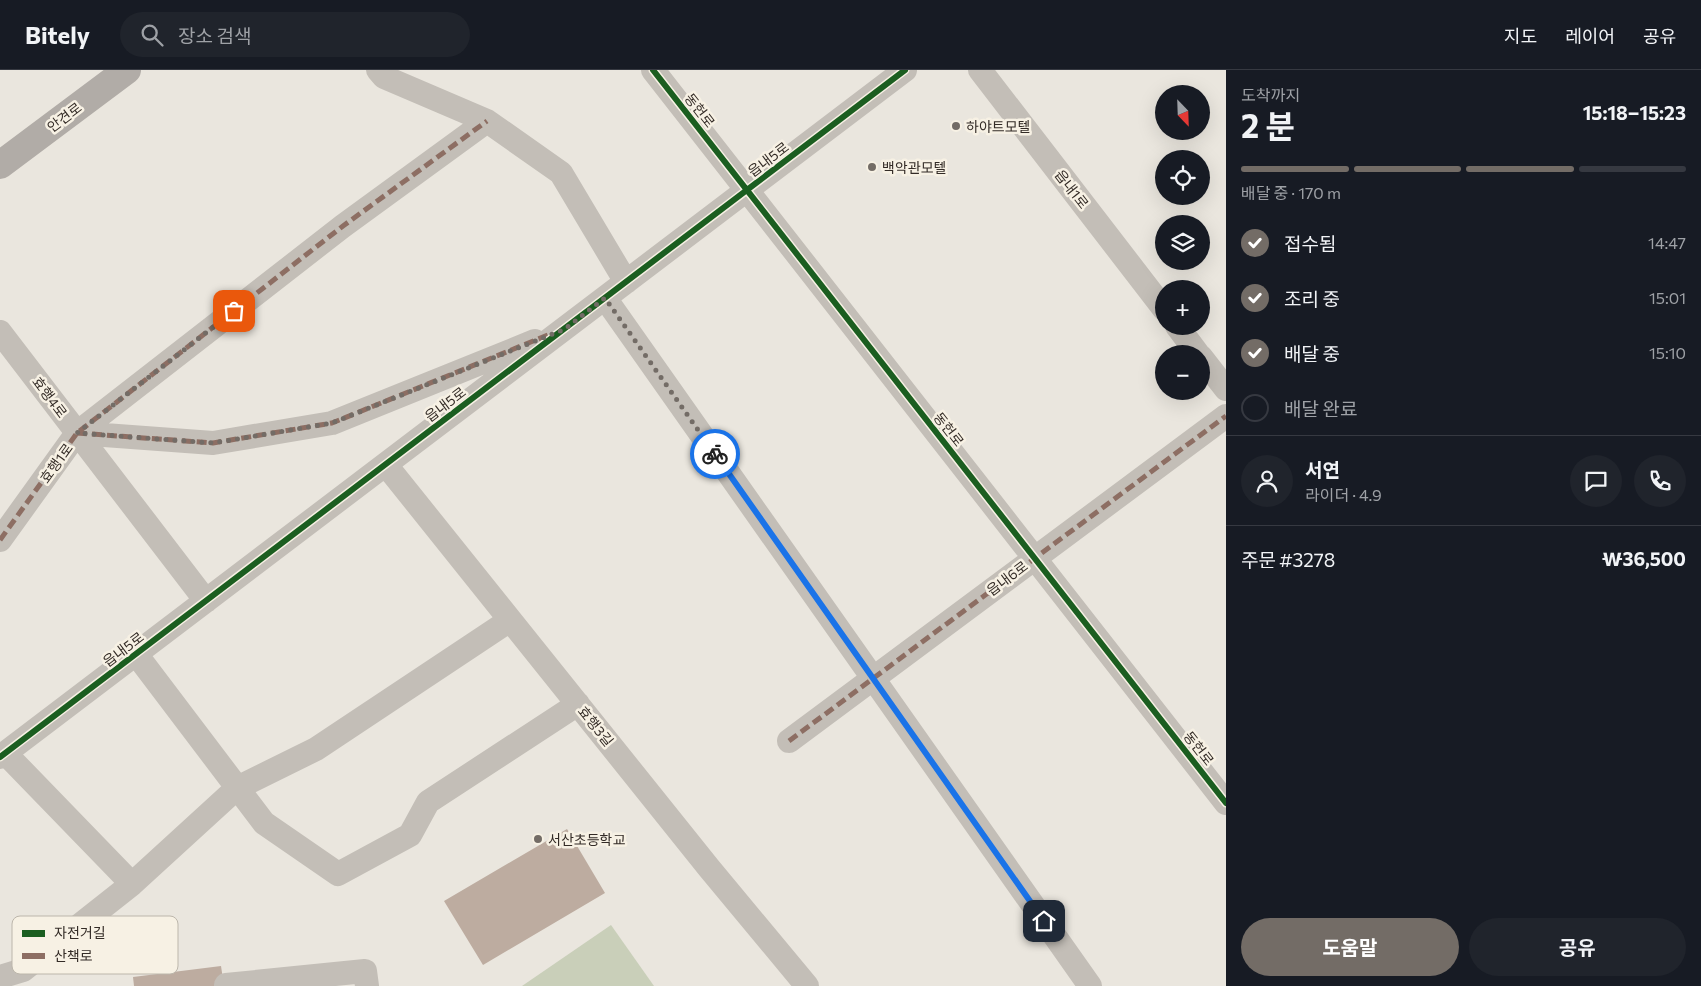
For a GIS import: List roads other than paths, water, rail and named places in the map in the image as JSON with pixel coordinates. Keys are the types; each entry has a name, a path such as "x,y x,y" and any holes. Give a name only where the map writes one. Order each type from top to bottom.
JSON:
{"main road":[{"name":"안견로","path":"0,165 127,70"}],"street":[{"path":"378,70 384,77 487,121 561,172 626,282"},
{"name":"동헌로","path":"653,70 1226,804"},
{"name":"읍내5로","path":"3,755 905,70"},
{"name":"읍내1로","path":"980,70 1155,297"},
{"path":"77,433 343,226 487,121"},
{"path":"605,298 1090,986"},
{"name":"효행1로","path":"0,540 77,433 213,443 332,423 565,329"},
{"name":"효행4로","path":"0,332 206,601"},
{"path":"1210,369 1226,390"},
{"name":"읍내6로","path":"788,741 1226,416"},
{"name":"효행3길","path":"386,465 709,868 807,986"},
{"path":"91,916 132,884 237,788 316,749 510,620"},
{"path":"136,654 264,823 338,874 410,835 428,802 578,704"},
{"path":"3,755 132,884"},
{"path":"226,985 365,971 368,986"},
{"path":"0,977 12,973"}],"place":[{"name":"하야트모텔","path":"956,126"},
{"name":"백악관모텔","path":"872,167"},
{"name":"서산초등학교","path":"538,839"}]}
